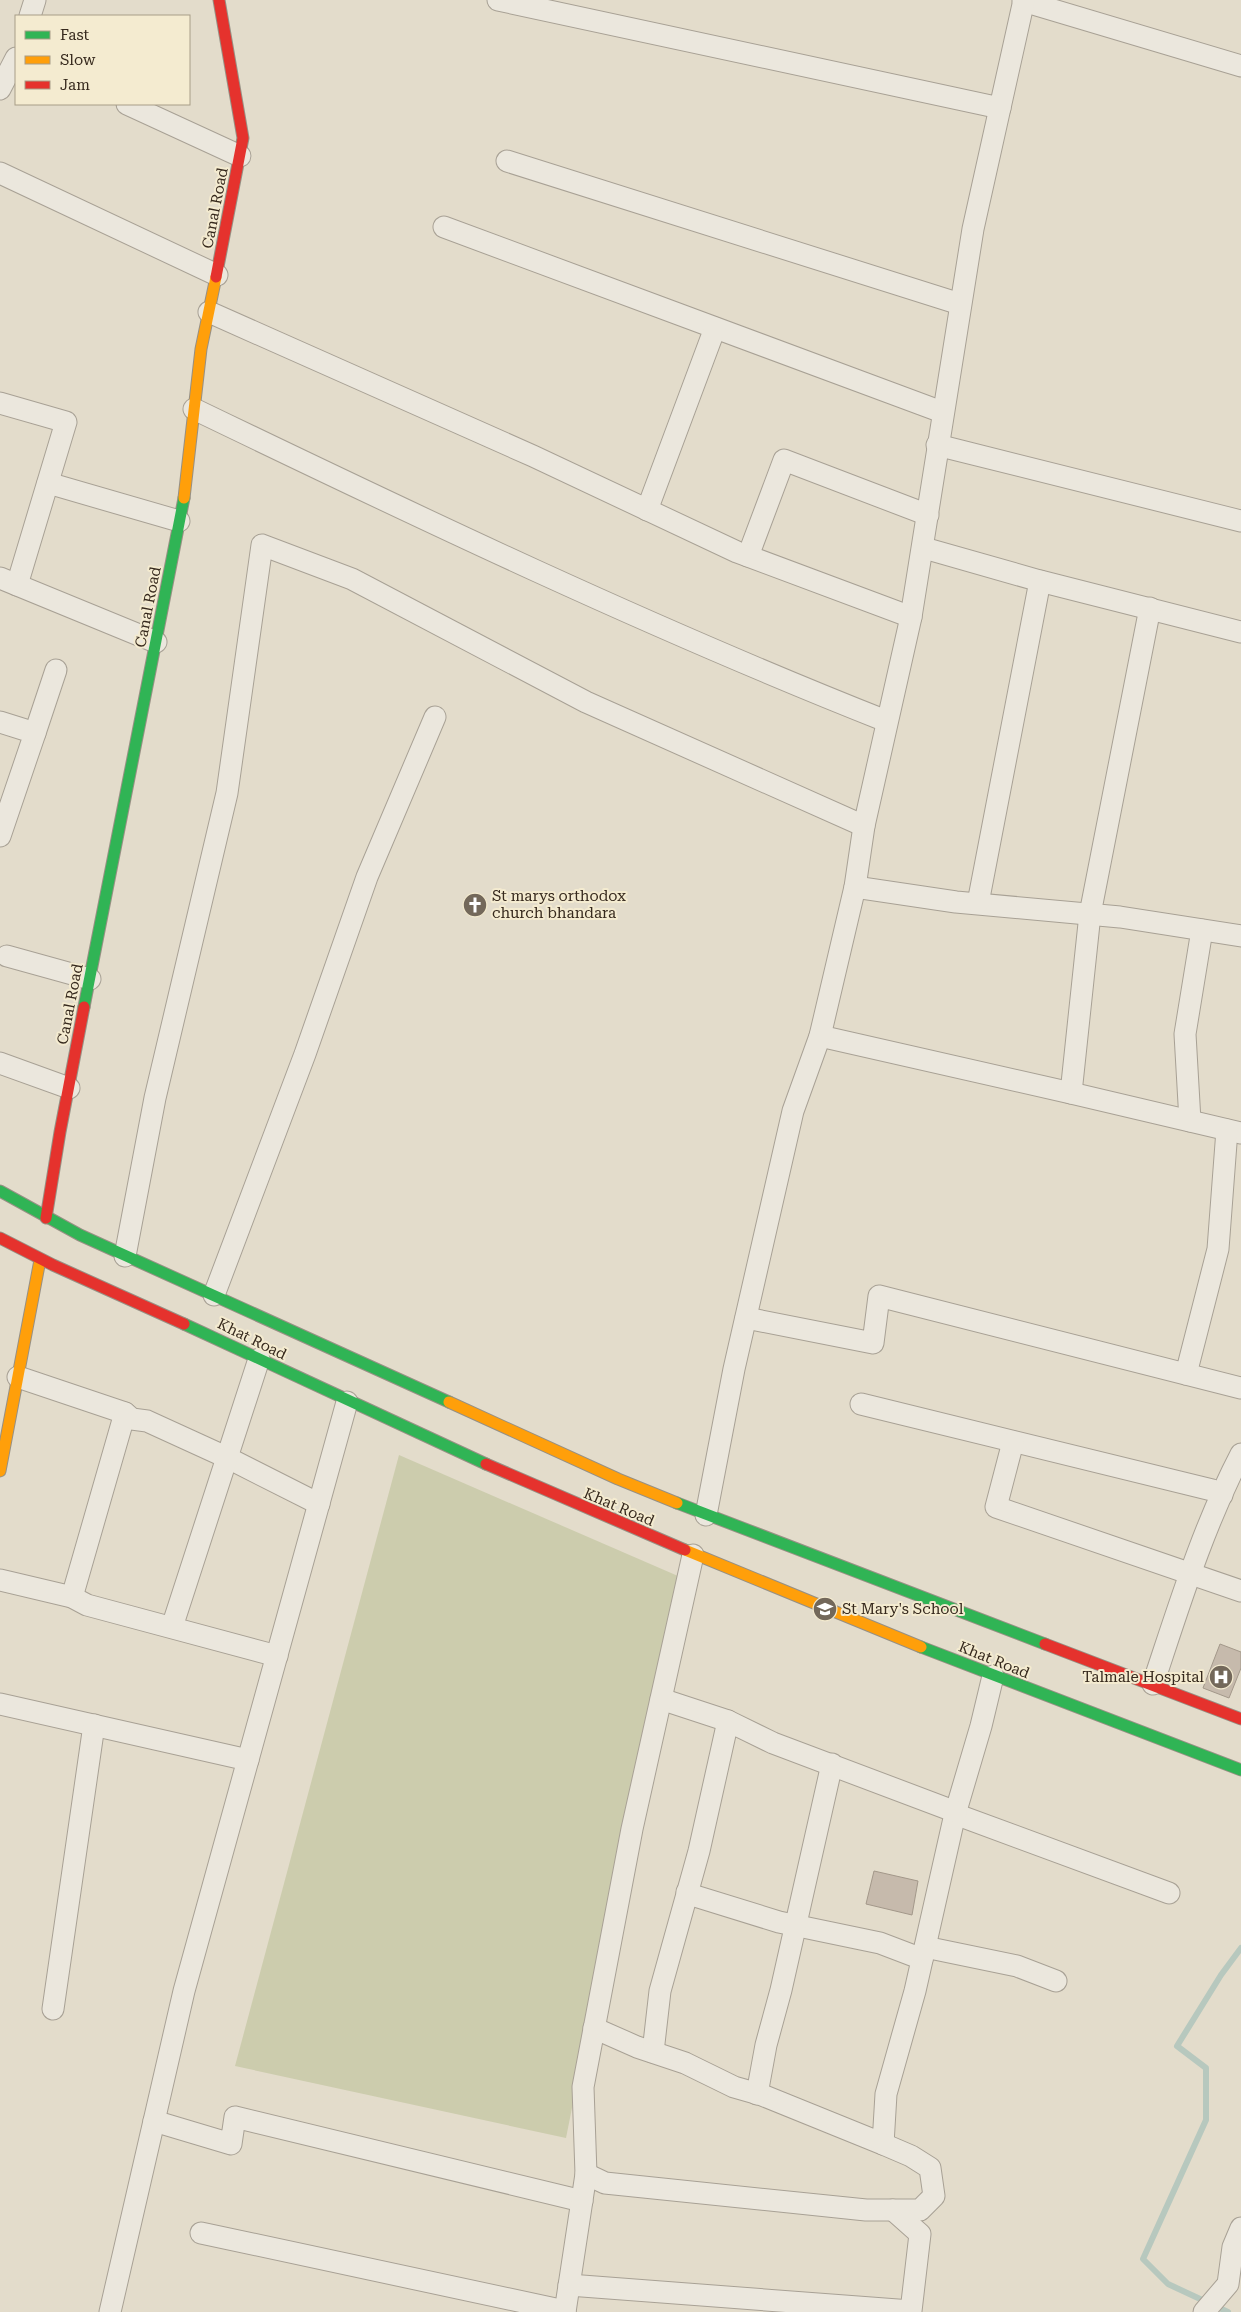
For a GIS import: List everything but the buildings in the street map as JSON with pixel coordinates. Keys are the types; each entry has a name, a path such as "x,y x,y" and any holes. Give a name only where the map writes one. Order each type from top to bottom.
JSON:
{"main road":[{"name":"Canal Road","path":"46,1222 69,1088 179,521 201,349 243,138 219,0"},
{"name":"Khat Road","path":"0,1191 46,1222 214,1295 704,1519 1153,1684 1241,1719"},
{"name":"Khat Road","path":"0,1238 40,1260 200,1331 347,1402 599,1516 695,1547 993,1676 1241,1770"},
{"path":"0,1471 42,1243"}],"street":[{"path":"30,15 35,0"},
{"path":"498,0 1000,108"},
{"path":"704,1519 734,1368 793,1111 820,1036 855,887 864,826 886,722 912,617 924,548 942,412 972,229 1024,1 1241,66"},
{"path":"0,89 15,60"},
{"path":"129,105 240,156"},
{"path":"507,161 960,304"},
{"path":"0,173 217,275"},
{"path":"444,227 942,412"},
{"path":"209,312 534,456 748,556 912,617"},
{"path":"647,510 715,328"},
{"path":"0,403 66,422 48,483 9,581 156,642"},
{"path":"194,409 394,506 586,594 764,673 886,722"},
{"path":"937,445 1241,521"},
{"path":"748,556 784,460 928,515"},
{"path":"48,483 179,521"},
{"path":"125,1256 155,1098 226,793 262,545 352,579 586,702 864,826"},
{"path":"924,548 1040,581 1241,632"},
{"path":"978,904 1040,581"},
{"path":"1071,1092 1090,914 1150,608"},
{"path":"0,836 56,670"},
{"path":"214,1295 301,1063 367,877 435,717"},
{"path":"0,722 35,733"},
{"path":"855,887 978,904 1090,914 1241,936"},
{"path":"1190,1121 1185,1034 1202,930"},
{"path":"7,956 90,979"},
{"path":"820,1036 1071,1092 1234,1132 1218,1249 1186,1374"},
{"path":"0,1063 69,1088"},
{"path":"746,1318 873,1343 879,1296 1241,1388"},
{"path":"172,1627 259,1360"},
{"path":"18,1377 125,1413 132,1420 147,1421 228,1458 318,1504"},
{"path":"110,2312 184,1991 347,1402"},
{"path":"861,1404 1212,1490 1222,1495"},
{"path":"72,1597 125,1413"},
{"path":"1013,1442 996,1507 1241,1591"},
{"path":"1153,1684 1190,1574 1241,1454"},
{"path":"201,2233 565,2311 586,2174 583,2087 632,1829 695,1547"},
{"path":"0,1580 72,1597 88,1605 277,1656"},
{"path":"883,2144 886,2094 924,1953 955,1813 981,1726 993,1676"},
{"path":"660,1699 728,1721 773,1743 1169,1893"},
{"path":"0,1704 248,1760"},
{"path":"653,2052 660,1991 699,1851 728,1721"},
{"path":"53,2009 94,1726"},
{"path":"757,2094 766,2045 796,1925 832,1764"},
{"path":"687,1892 749,1913 796,1925 924,1953 1017,1966 1056,1981"},
{"path":"586,2174 605,2183 866,2210 920,2210 934,2196 930,2168 912,2156 757,2094 734,2087 684,2064 594,2028"},
{"path":"154,2121 231,2144 235,2117 582,2201"},
{"path":"893,2210 920,2234 911,2312"},
{"path":"1204,2312 1228,2284 1238,2241"},
{"path":"568,2285 917,2312"}],"green space":[{"path":"399,1455 678,1576 566,2138 235,2066"}],"waterway":[{"path":"1228,2312 1168,2284 1143,2259 1206,2120 1206,2068 1177,2046 1221,1975 1241,1948"}],"traffic: fast":[{"path":"84,1007 184,498"},
{"path":"0,1191 80,1235 449,1402"},
{"path":"184,1324 486,1464"},
{"path":"677,1503 1045,1644"},
{"path":"921,1647 1241,1770"}],"traffic: slow":[{"path":"184,498 201,349 216,277"},
{"path":"0,1471 40,1260"},
{"path":"449,1402 618,1479 677,1503"},
{"path":"685,1550 921,1647"}],"traffic: jam":[{"path":"216,277 243,138 219,0"},
{"path":"46,1218 84,1007"},
{"path":"0,1238 53,1265 184,1324"},
{"path":"486,1464 685,1550"},
{"path":"1045,1644 1241,1719"}],"place":[{"name":"St marys orthodox church bhandara","path":"475,905"},
{"name":"St Mary's School","path":"825,1609"},
{"name":"Talmale Hospital","path":"1221,1677"}]}
